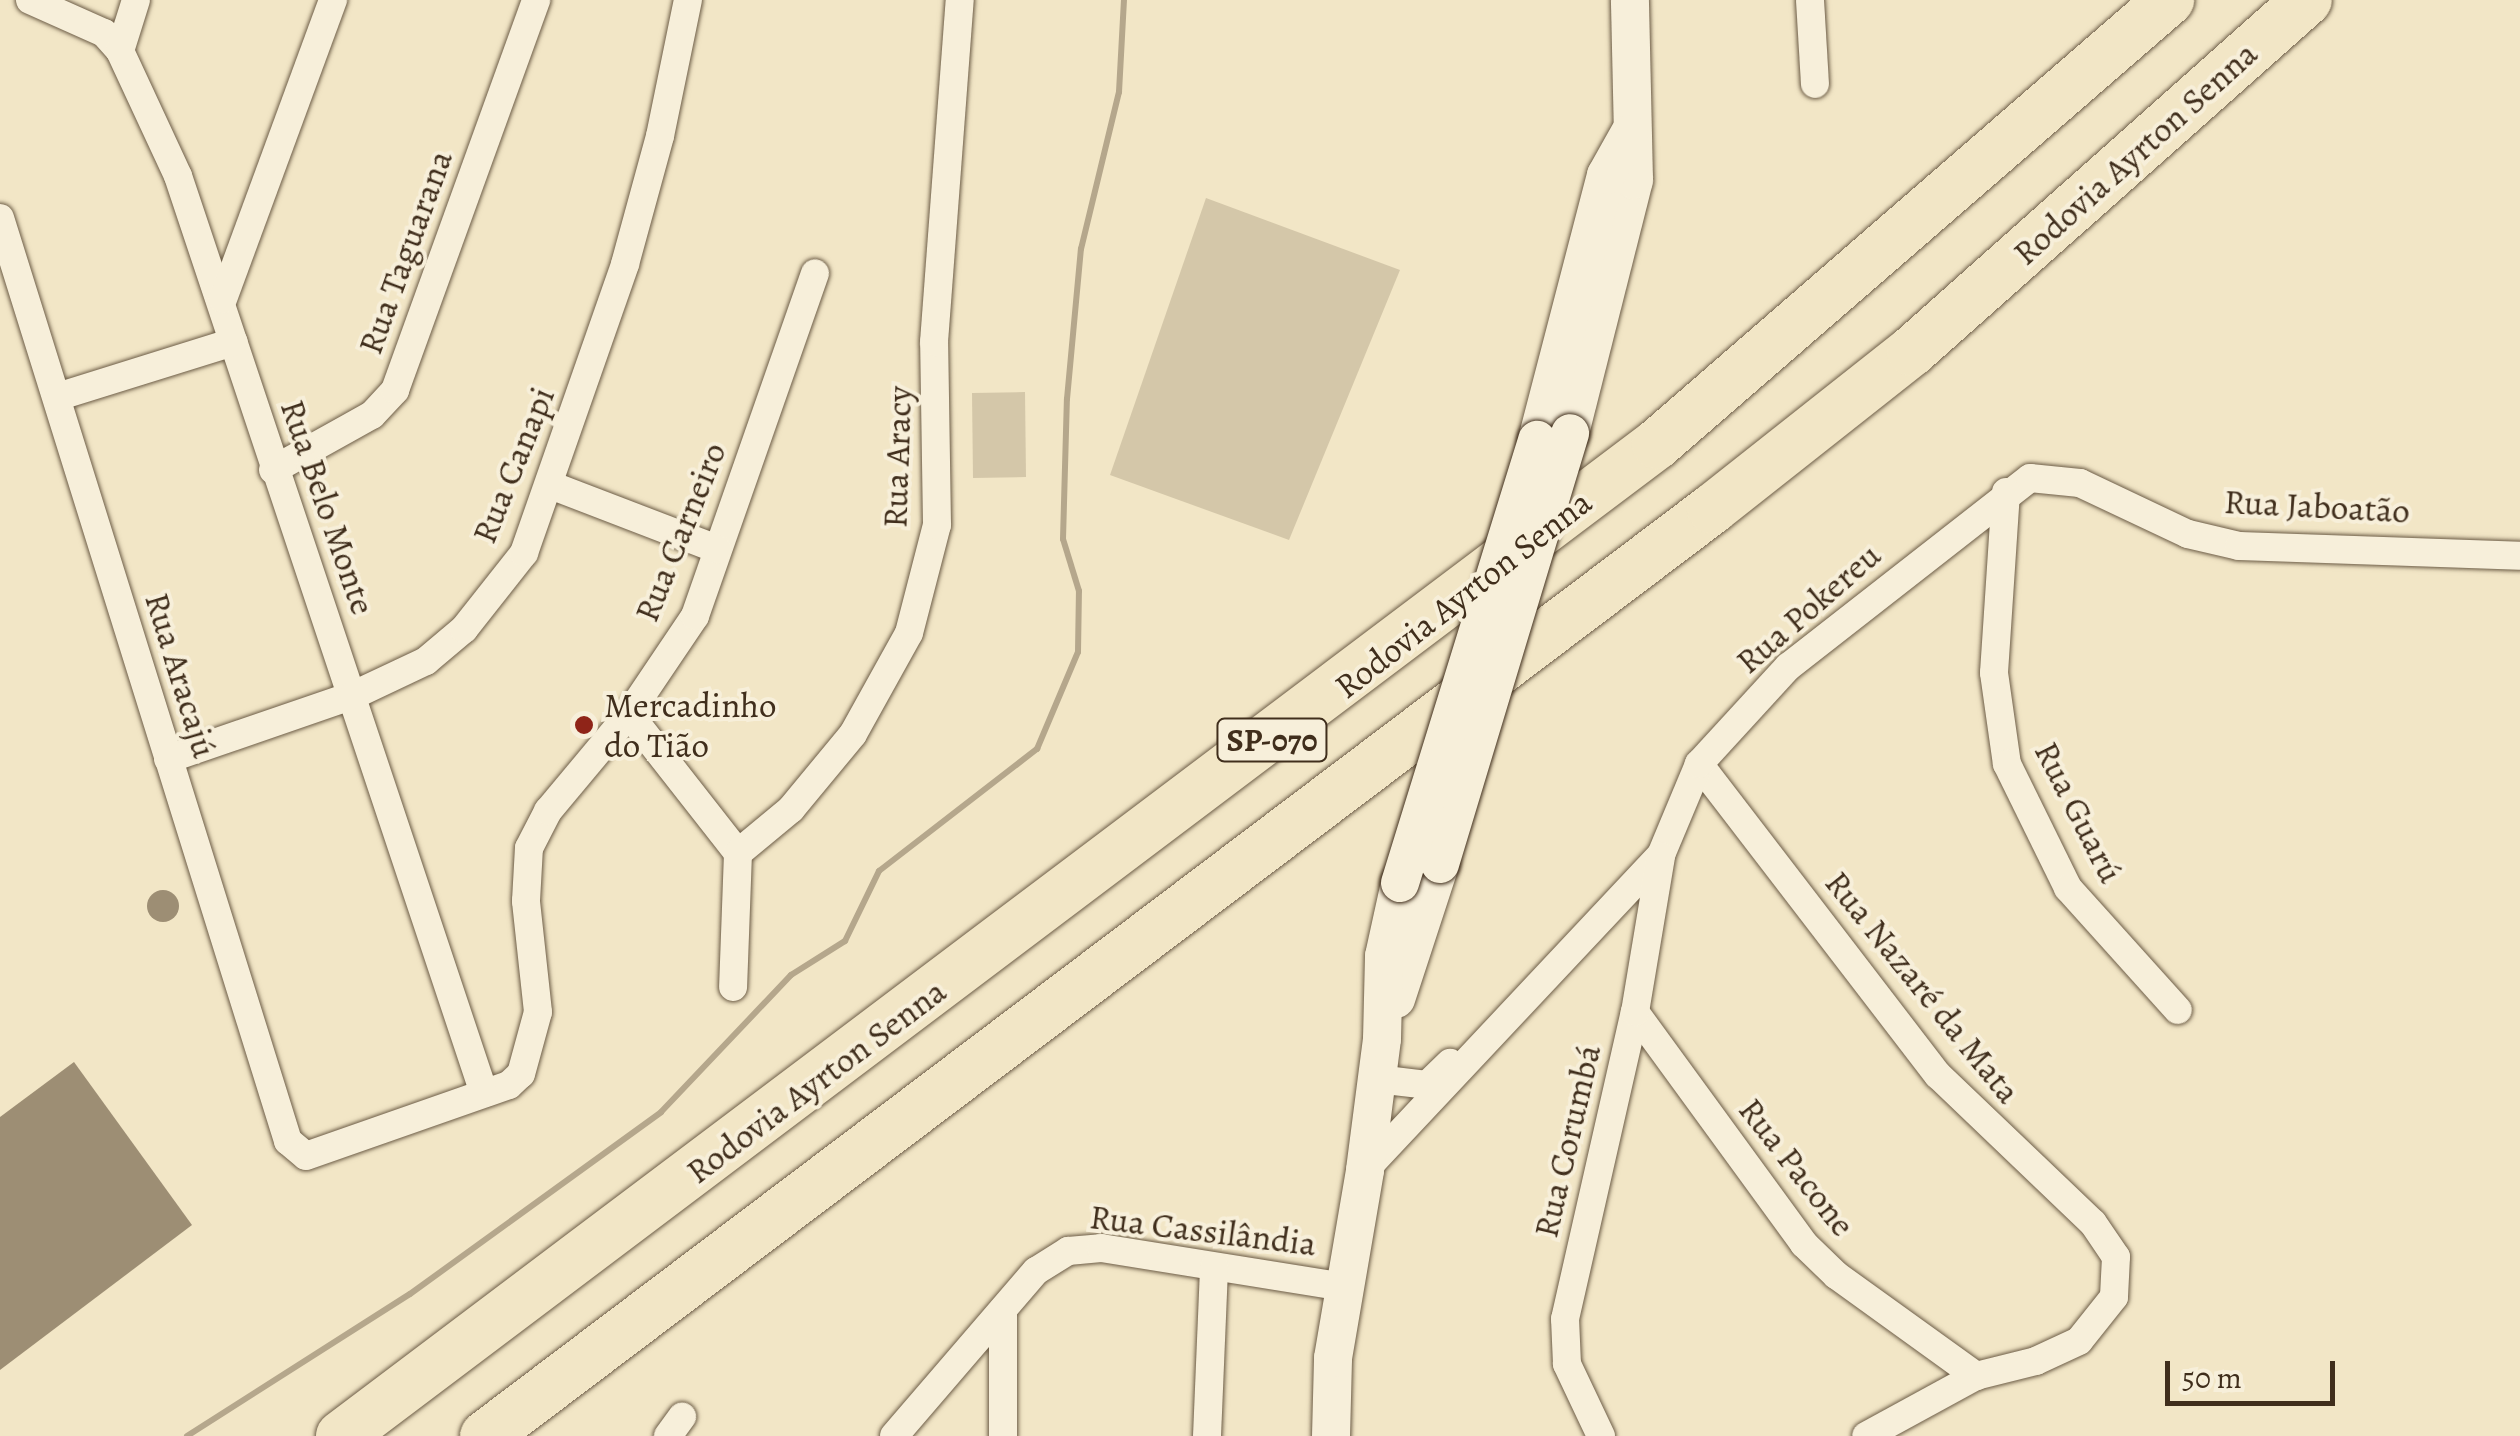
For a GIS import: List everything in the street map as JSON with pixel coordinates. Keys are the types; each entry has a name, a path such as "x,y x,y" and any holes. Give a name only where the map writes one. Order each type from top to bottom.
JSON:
{"highway":[{"name":"Rodovia Ayrton Senna","path":"341,1436 1657,444 2169,0"},
{"name":"Rodovia Ayrton Senna","path":"485,1436 1805,436 1912,351 2307,0"}],"main road":[{"path":"1382,1039 1440,864 1553,436 1606,175 1629,134 1630,0"},
{"path":"1332,1436 1333,1358 1366,1170 1382,1039 1384,956 1400,883 1553,436"}],"street":[{"path":"30,0 104,34 120,51 136,0"},
{"path":"223,298 333,0"},
{"name":"Rua Taguarana","path":"273,470 372,415 395,390 536,0"},
{"name":"Rua Canapi","path":"168,759 354,695 426,661 464,629 524,553 553,486 660,136 688,0"},
{"name":"Rua Aracy","path":"738,853 791,809 853,734 909,634 932,543 939,488 934,342 960,0"},
{"path":"1810,0 1815,84"},
{"name":"Rua Belo Monte","path":"120,51 223,298 273,470 354,695 484,1093"},
{"name":"Rua Aracajú","path":"0,218 168,759 296,1152"},
{"name":"Rua Carneiro","path":"296,1152 322,1156 509,1085 532,1050 538,1012 526,901 529,848 548,811 630,714 695,616 815,274"},
{"path":"57,397 234,342"},
{"name":"Rua Jaboatão","path":"2006,492 2030,478 2053,475 2188,534 2239,546 2520,556"},
{"path":"553,486 717,549"},
{"name":"Rua Pokereu","path":"1366,1170 1661,855 1699,764 1788,667 2006,492"},
{"name":"Rua Guarú","path":"2006,492 1994,673 2007,764 2068,888 2178,1010"},
{"path":"630,714 738,853 733,987"},
{"name":"Rua Nazaré da Mata","path":"1699,764 1938,1075 2108,1241 2119,1276 2114,1297 2062,1352 1976,1376"},
{"name":"Rua Corumbá","path":"1601,1436 1567,1364 1565,1319 1636,1012 1661,855"},
{"name":"Rua Pacone","path":"1636,1012 1804,1244 1836,1276 1976,1376"},
{"name":"Rua Pokereu","path":"1377,1079 1427,1085 1472,1042 1495,1031"},
{"name":"Rua Cassilândia","path":"894,1436 1036,1271 1068,1251 1100,1248 1344,1287"},
{"path":"1207,1436 1214,1267"},
{"path":"1003,1436 1004,1310"},
{"path":"1866,1436 1976,1376"}],"shaded area":[{"path":"1206,198 1400,270 1289,540 1110,475"},
{"path":"1025,392 1026,477 973,478 972,393"}],"building":[{"path":"163,890 174,895 179,906 174,917 163,922 152,917 147,906 152,895"},
{"path":"74,1062 192,1225 0,1370 0,1117"}],"waterway":[{"path":"187,1436 410,1294 661,1112 791,975 845,941 879,871 1037,749 1078,652 1079,591 1063,539 1067,399 1081,249 1119,92 1124,0"}],"place":[{"name":"Mercadinho do Tião","path":"584,725"}]}
